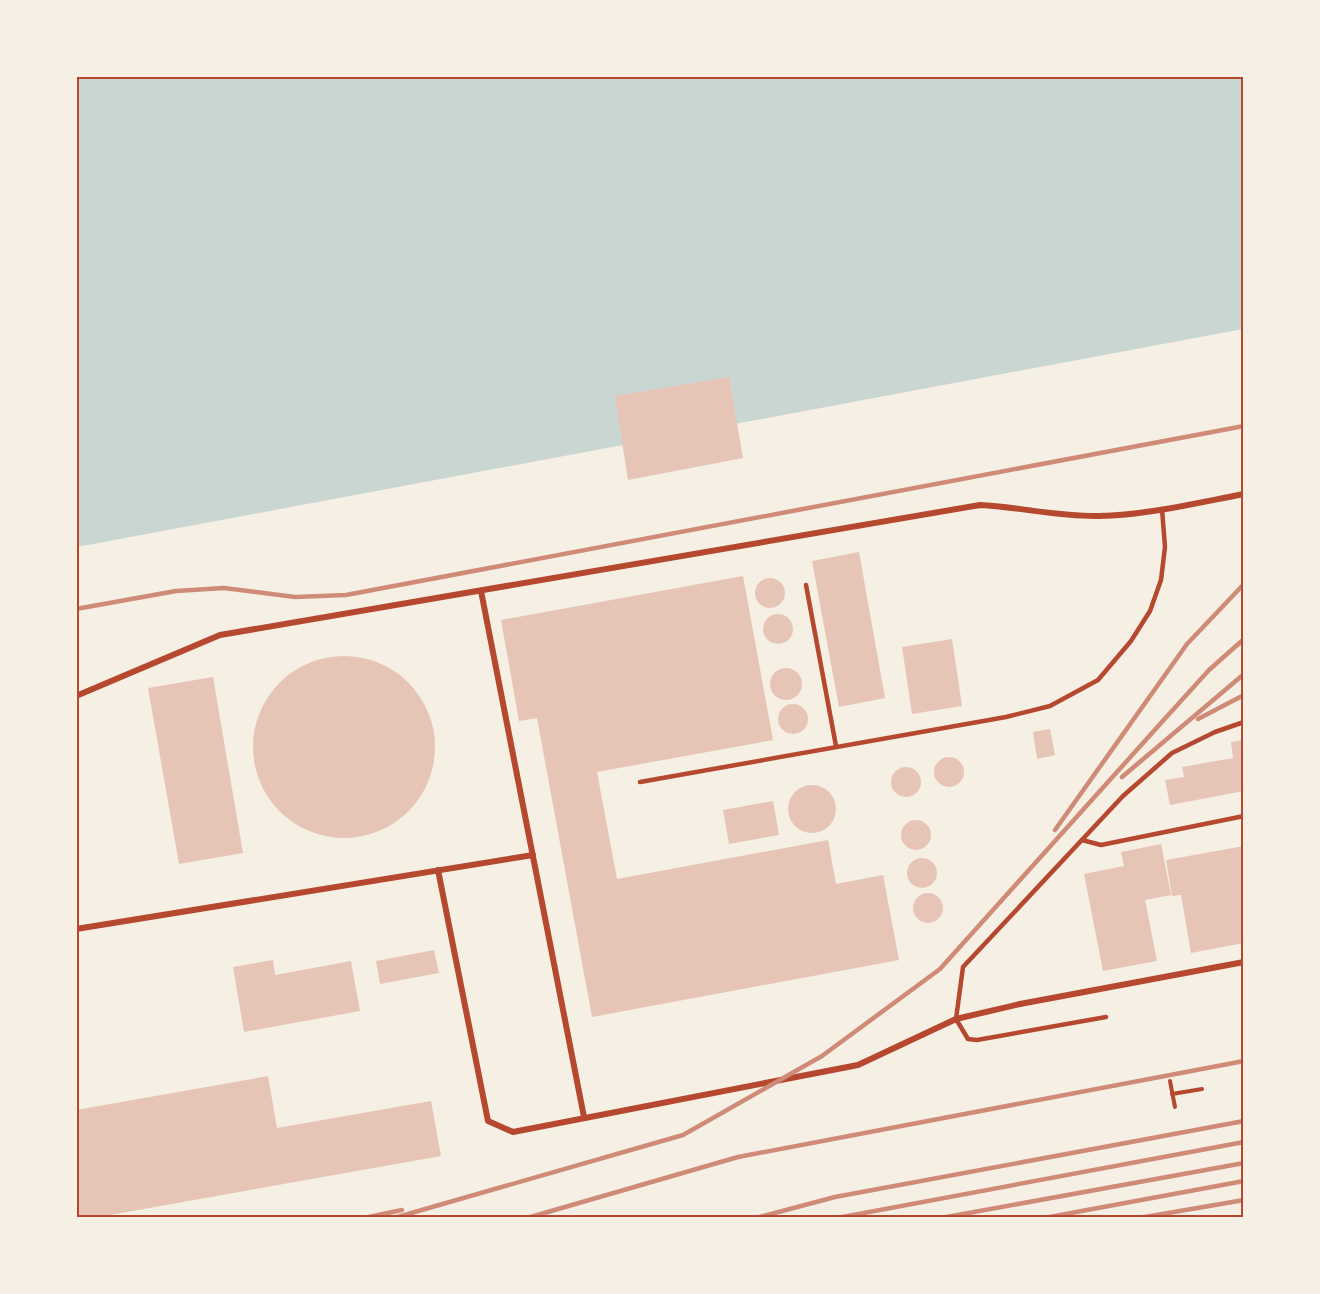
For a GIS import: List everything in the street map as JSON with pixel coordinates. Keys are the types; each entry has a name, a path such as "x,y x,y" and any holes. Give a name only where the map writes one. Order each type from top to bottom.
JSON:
{"street":[{"path":"76,696 220,635 980,505 1015,507 1056,514 1100,516 1162,509 1244,494"},
{"path":"481,591 584,1117"},
{"path":"76,929 533,855"},
{"path":"438,870 488,1121 513,1131 858,1065 956,1019 1020,1004 1244,962"}],"lane":[{"path":"640,782 1006,717 1050,706 1098,680 1131,641 1150,611 1161,580 1165,547 1162,509"},
{"path":"806,585 836,746"},
{"path":"1106,1017 977,1040 968,1039 956,1019 963,967 1123,796 1172,753 1215,732 1244,722"},
{"path":"1082,840 1101,845 1244,816"}],"path":[{"path":"1170,1081 1174,1107"},
{"path":"1172,1094 1202,1089"}],"shaded area":[{"path":"77,77 1243,77 1243,329 77,547"}],"building":[{"path":"729,377 743,458 628,480 615,396"},
{"path":"859,552 885,698 839,707 812,561"},
{"path":"743,576 773,740 597,772 617,879 828,840 836,884 883,875 899,960 592,1017 537,718 519,721 501,620"},
{"path":"770,578 781,582 785,593 781,604 770,608 759,604 755,593 759,582"},
{"path":"778,614 789,618 793,629 789,640 778,644 767,640 763,629 767,618"},
{"path":"952,639 962,706 912,714 902,647"},
{"path":"344,656 362,657 379,663 395,671 409,682 420,696 428,712 434,729 434,765 428,782 420,798 409,812 395,823 379,831 362,837 344,838 326,837 309,831 293,823 279,812 268,798 260,782 254,765 253,747 254,729 260,712 268,696 279,682 293,671 309,663 326,657"},
{"path":"786,668 797,673 802,684 797,695 786,700 775,695 770,684 775,673"},
{"path":"213,677 243,853 179,864 148,688"},
{"path":"793,704 804,708 808,719 804,730 793,734 782,730 778,719 782,708"},
{"path":"1050,729 1055,755 1037,759 1033,732"},
{"path":"1244,740 1244,791 1170,805 1165,780 1184,777 1182,767 1233,758 1231,742"},
{"path":"949,757 960,761 964,772 960,783 949,787 938,783 934,772 938,761"},
{"path":"906,767 917,771 921,782 917,793 906,797 895,793 891,782 895,771"},
{"path":"807,785 817,785 832,795 836,809 835,818 826,829 817,833 807,833 792,823 788,814 788,804 798,789"},
{"path":"773,801 779,835 729,844 723,810"},
{"path":"916,820 927,824 931,835 927,846 916,850 905,846 901,835 905,824"},
{"path":"1161,844 1171,895 1145,900 1157,961 1103,971 1084,874 1124,866 1121,852"},
{"path":"1244,846 1244,943 1191,953 1181,895 1172,896 1166,860"},
{"path":"922,858 933,862 937,873 933,884 922,888 911,884 907,873 911,862"},
{"path":"928,893 939,897 943,908 939,919 928,923 917,919 913,908 917,897"},
{"path":"434,950 439,973 380,984 376,961"},
{"path":"273,960 275,975 351,961 360,1011 244,1032 233,967"},
{"path":"268,1076 277,1128 431,1101 441,1156 93,1218 78,1218 76,1110"}],"railway":[{"path":"76,609 176,591 224,588 295,597 346,595 1244,426"},
{"path":"1055,830 1187,644 1244,584"},
{"path":"394,1218 683,1135 822,1056 940,969 1209,670 1244,639"},
{"path":"1122,777 1244,674"},
{"path":"1198,719 1244,695"},
{"path":"527,1218 738,1157 1244,1061"},
{"path":"756,1218 835,1197 1244,1121"},
{"path":"837,1218 1244,1142"},
{"path":"941,1218 1244,1163"},
{"path":"1044,1218 1244,1181"},
{"path":"1139,1218 1244,1200"},
{"path":"364,1218 402,1210"}]}
